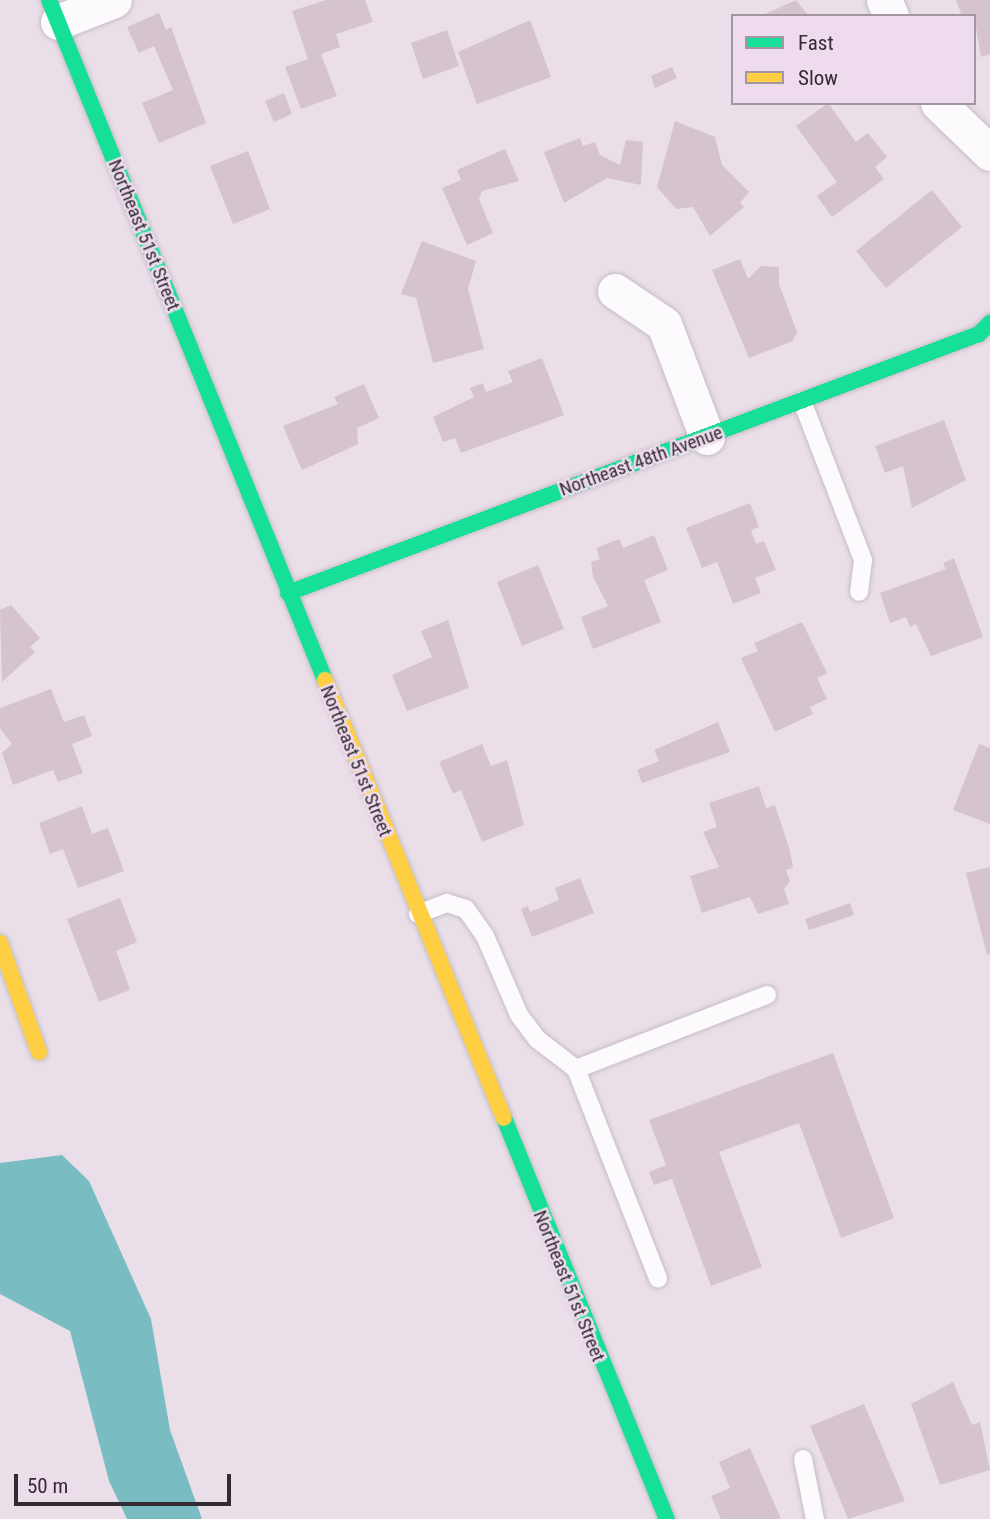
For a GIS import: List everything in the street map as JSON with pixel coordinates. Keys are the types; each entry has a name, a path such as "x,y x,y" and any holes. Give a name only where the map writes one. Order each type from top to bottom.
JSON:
{"street":[{"path":"54,11 114,0"},
{"name":"Northeast 51st Street","path":"54,11 418,914 667,1519"},
{"path":"940,105 990,153"},
{"path":"615,291 664,324 707,437"},
{"name":"Northeast 48th Avenue","path":"288,593 979,334 990,323"},
{"path":"0,943 38,1052"}],"lane":[{"path":"802,401 863,560 859,592"},
{"path":"418,914 447,903 466,909 519,1015 537,1039 576,1069 658,1279"},
{"path":"576,1069 767,995"},
{"path":"803,1459 815,1519"}],"water":[{"path":"62,1155 89,1181 151,1319 170,1430 202,1519 127,1519 109,1481 70,1331 0,1294 0,1163"}],"building":[{"path":"326,0 365,0 373,22 336,34 340,47 321,54 337,96 301,109 285,67 308,59 292,11"},
{"path":"796,0 807,14 765,14"},
{"path":"956,0 990,0 990,54 981,57 976,14 961,14"},
{"path":"159,13 166,30 171,27 206,123 159,143 142,103 173,90 154,46 139,53 127,27"},
{"path":"530,20 551,77 477,104 458,52"},
{"path":"447,30 459,66 423,79 411,43"},
{"path":"672,67 677,78 655,88 651,76"},
{"path":"284,93 292,114 274,122 265,101"},
{"path":"825,105 829,105 856,142 868,133 887,157 875,167 884,179 832,217 817,196 837,182 796,126"},
{"path":"675,121 715,137 722,165 749,192 740,203 744,207 710,236 693,207 676,209 657,187"},
{"path":"580,138 583,146 595,142 600,155 620,165 626,140 643,142 641,185 607,178 564,203 544,152"},
{"path":"505,149 519,181 482,191 479,199 493,233 467,245 442,188 461,180 457,170"},
{"path":"248,151 270,209 233,224 210,166"},
{"path":"932,190 962,227 886,288 856,251"},
{"path":"422,241 476,261 468,289 484,349 433,363 416,298 401,294"},
{"path":"740,259 748,279 761,266 779,267 779,284 797,332 793,341 749,358 712,270"},
{"path":"542,358 564,415 461,453 455,438 443,442 433,417 474,397 470,388 483,383 486,392 513,382 508,371"},
{"path":"364,384 379,418 357,428 358,444 302,470 283,426 338,404 334,397"},
{"path":"944,420 966,480 912,508 903,466 885,473 875,446"},
{"path":"750,503 759,527 751,530 756,544 764,541 776,570 755,578 761,593 733,604 717,562 702,568 686,528"},
{"path":"654,535 668,570 644,580 661,622 593,649 581,617 608,606 593,577 591,562 600,559 596,548 619,539 623,548"},
{"path":"954,558 983,637 931,656 916,624 910,627 906,617 890,623 880,593 946,569 943,563"},
{"path":"538,565 564,629 522,646 497,582"},
{"path":"11,605 40,638 30,647 35,652 2,682 0,610"},
{"path":"448,620 469,688 407,711 392,675 432,657 421,631"},
{"path":"802,622 827,673 817,678 827,699 810,707 813,714 775,732 741,658 758,651 754,643"},
{"path":"51,689 64,722 84,715 92,736 72,744 83,773 58,782 53,770 13,785 2,753 12,744 0,728 0,708"},
{"path":"718,722 730,752 642,783 637,770 659,761 654,750"},
{"path":"482,744 491,766 507,760 524,825 482,842 461,790 453,794 439,762"},
{"path":"979,744 990,748 990,824 953,810"},
{"path":"759,786 766,808 775,805 790,851 793,868 786,870 790,881 784,889 789,904 758,914 750,897 702,913 690,876 719,867 703,832 717,827 709,803"},
{"path":"82,806 92,834 108,828 124,871 78,888 63,849 50,854 39,823"},
{"path":"990,867 990,954 987,955 966,873"},
{"path":"580,878 594,913 532,937 521,909 528,906 530,912 559,900 555,888"},
{"path":"120,898 137,942 116,951 130,990 99,1002 67,919"},
{"path":"850,903 854,915 809,930 805,919"},
{"path":"833,1053 894,1218 841,1238 799,1123 719,1152 762,1267 711,1286 672,1179 654,1185 649,1172 666,1165 649,1120"},
{"path":"953,1382 972,1425 980,1422 990,1470 940,1485 911,1404"},
{"path":"864,1404 905,1501 848,1519 810,1426"},
{"path":"750,1448 781,1519 721,1519 711,1496 730,1488 719,1462"}],"traffic: fast":[{"path":"49,0 325,680"},
{"path":"288,593 979,334 990,323"},
{"path":"504,1118 667,1519"}],"traffic: slow":[{"path":"325,680 504,1118"},
{"path":"0,943 39,1052"}]}
